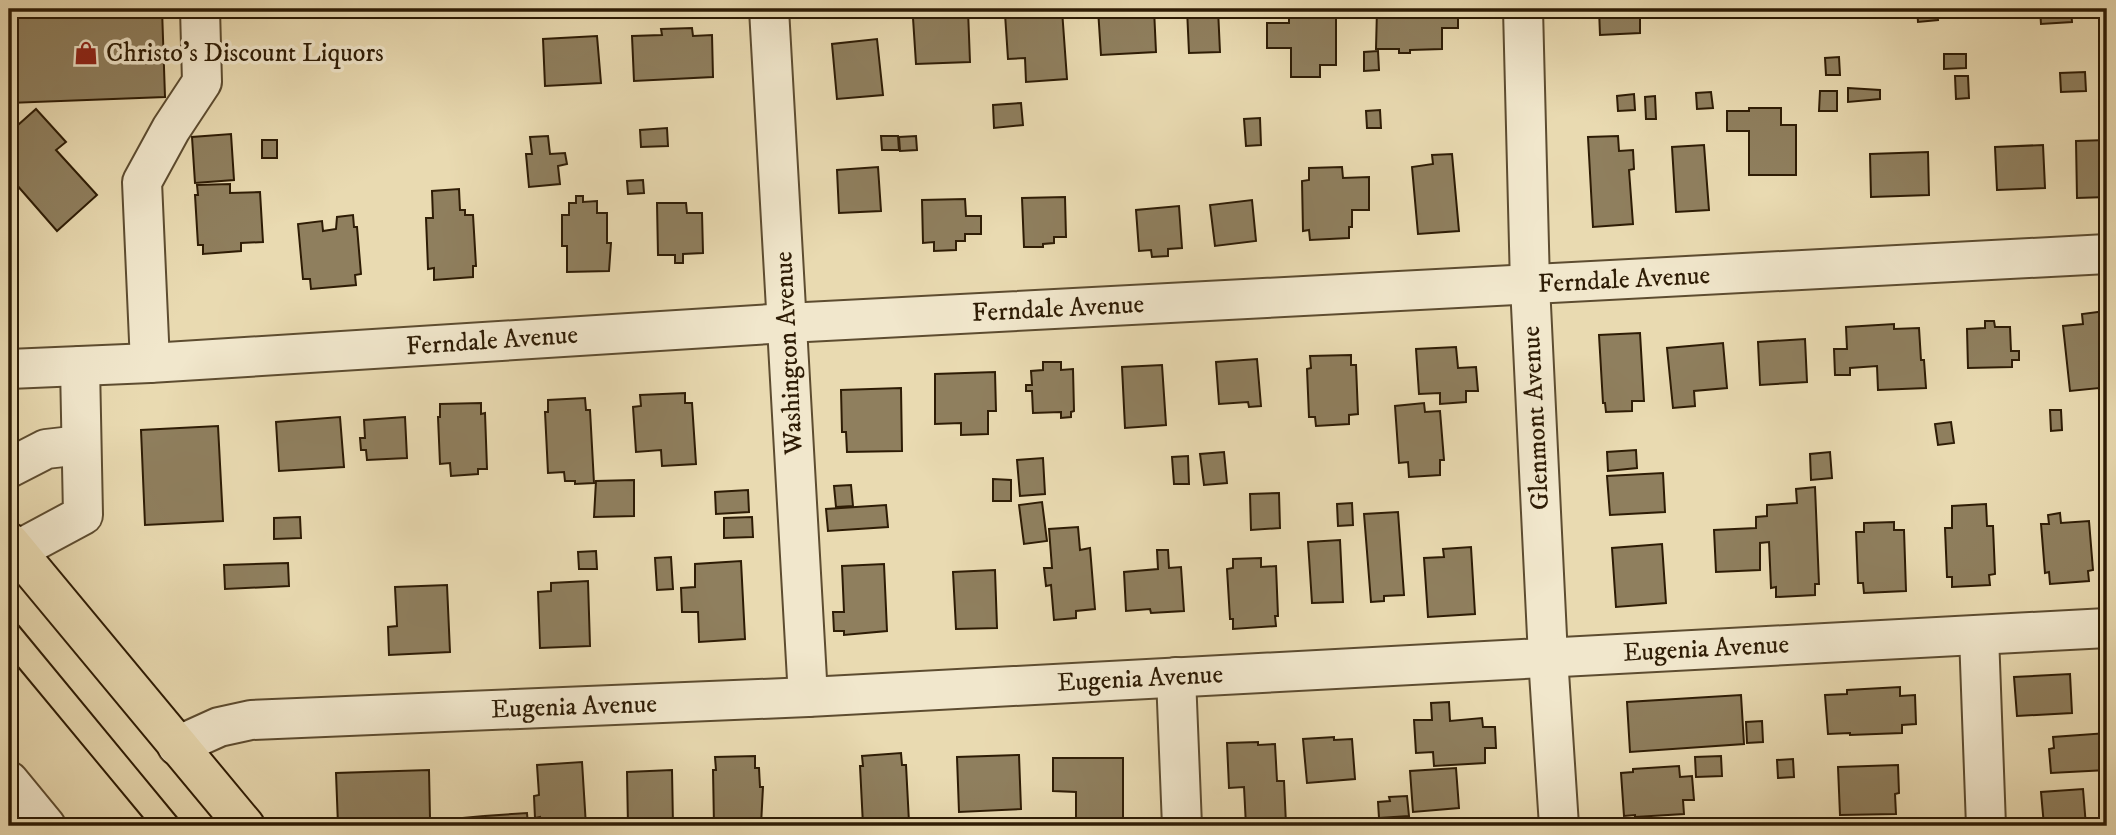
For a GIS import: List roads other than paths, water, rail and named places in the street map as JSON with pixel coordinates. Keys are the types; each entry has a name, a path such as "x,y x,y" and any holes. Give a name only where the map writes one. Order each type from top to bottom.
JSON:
{"main road":[{"path":"12,547 245,826"}],"street":[{"path":"150,363 142,182 171,129 202,82 200,9"},
{"name":"Washington Avenue","path":"769,9 808,697"},
{"name":"Glenmont Avenue","path":"1524,9 1530,285 1559,826"},
{"name":"Ferndale Avenue","path":"9,369 150,363 787,323 2107,254"},
{"path":"12,547 83,514 80,366"},
{"path":"9,468 46,449 82,444"},
{"name":"Eugenia Avenue","path":"177,746 219,727 251,720 808,697 2107,628"},
{"path":"1979,635 1986,826"},
{"path":"1176,677 1182,826"},
{"path":"9,781 46,826"}],"tram line":[{"path":"9,614 184,826"},
{"path":"9,656 150,826"}],"place":[{"name":"Christo's Discount Liquors","path":"86,53"}]}
